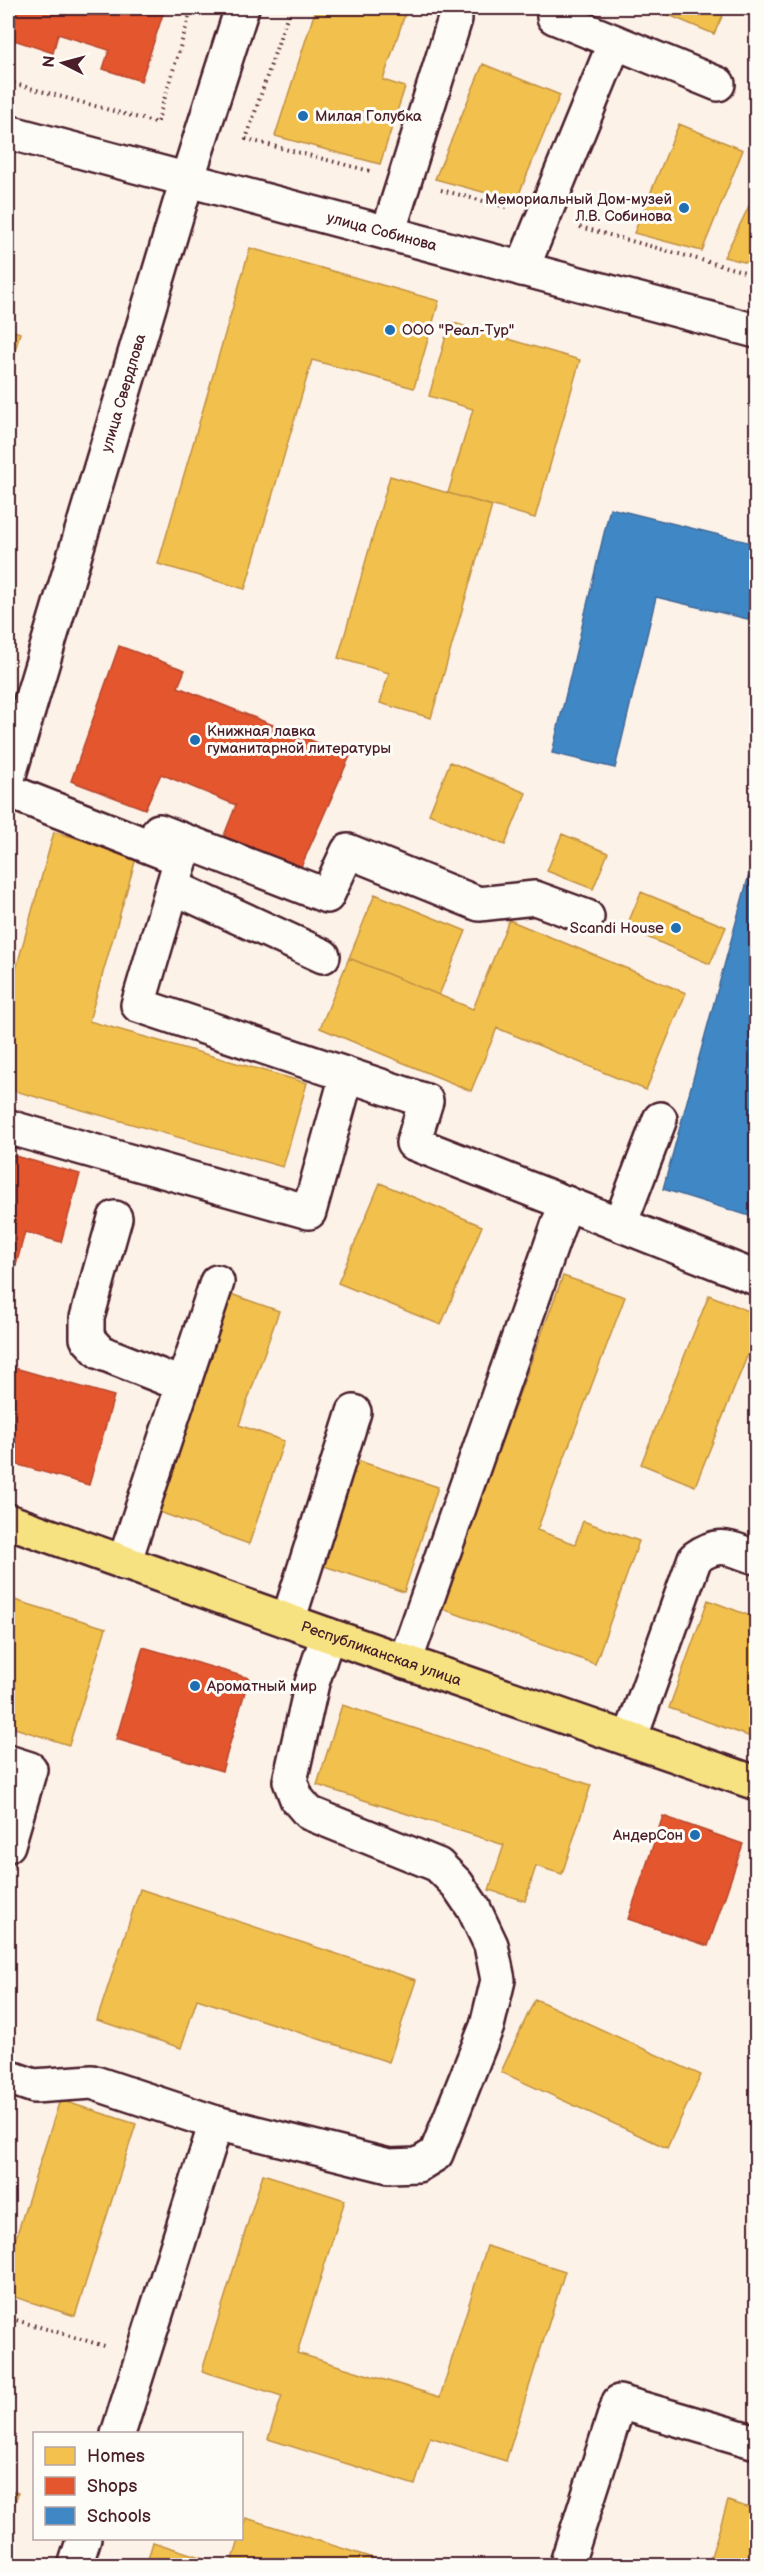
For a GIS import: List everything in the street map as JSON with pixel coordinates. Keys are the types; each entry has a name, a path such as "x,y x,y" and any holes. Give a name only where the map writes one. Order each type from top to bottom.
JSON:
{"main road":[{"name":"Республиканская улица","path":"8,1521 405,1662 756,1783"}],"street":[{"name":"улица Свердлова","path":"8,780 187,180 242,8"},
{"path":"558,8 554,17 718,84"},
{"path":"388,233 456,19"},
{"path":"522,269 615,42"},
{"name":"улица Собинова","path":"8,132 756,331"},
{"path":"8,780 181,859 138,1005 426,1101 413,1143 756,1278"},
{"path":"8,780 327,896 348,851 479,903 535,898 587,917"},
{"path":"173,887 322,956"},
{"path":"8,1126 309,1212 347,1075"},
{"path":"620,1224 660,1119"},
{"path":"405,1662 566,1203"},
{"path":"115,1218 87,1318 87,1338 100,1352 183,1385"},
{"path":"124,1563 217,1282"},
{"path":"288,1621 354,1412"},
{"path":"630,1739 695,1558 708,1549 719,1546 756,1557"},
{"path":"8,2077 34,2086 92,2082 216,2123 389,2166 418,2165 436,2154 487,2026 498,1980 491,1945 474,1909 457,1884 438,1865 309,1813 297,1799 290,1781 312,1683 328,1635"},
{"path":"8,1762 30,1769 8,1845"},
{"path":"118,2432 216,2123"},
{"path":"566,2565 619,2402 756,2442"},
{"path":"75,2565 83,2540"}],"path":[{"path":"8,82 157,123 192,8"},
{"path":"290,8 246,139 756,275"},
{"path":"8,2322 9,2318 143,2358"}],"building: Homes":[{"path":"316,8 407,8 383,80 405,87 380,164 275,136"},
{"path":"652,8 726,8 714,34"},
{"path":"483,64 560,95 516,201 435,179"},
{"path":"679,124 743,150 702,251 634,233"},
{"path":"756,192 756,265 724,257"},
{"path":"250,248 439,301 414,388 312,360 245,589 158,564"},
{"path":"450,322 580,360 535,518 448,493 473,409 429,396"},
{"path":"8,329 20,333 8,375"},
{"path":"390,476 492,506 431,718 380,703 389,673 338,658"},
{"path":"450,762 526,793 505,845 429,814"},
{"path":"54,832 137,855 89,1021 307,1083 283,1167 8,1089 8,998"},
{"path":"562,834 608,853 593,889 547,871"},
{"name":"Scandi House","path":"641,892 726,927 710,964 626,928"},
{"path":"375,894 466,931 439,995 349,958"},
{"path":"509,920 686,993 646,1090 497,1028 471,1091 320,1028 349,958 473,1009"},
{"path":"380,1183 482,1226 441,1325 338,1283"},
{"path":"563,1276 625,1297 537,1530 575,1544 583,1521 639,1541 595,1664 440,1608"},
{"path":"222,1291 279,1311 239,1425 284,1441 249,1544 148,1508"},
{"path":"709,1295 756,1314 756,1334 695,1486 641,1464"},
{"path":"356,1460 438,1487 404,1592 321,1565"},
{"path":"8,1598 106,1628 69,1745 8,1726"},
{"path":"708,1600 756,1618 756,1721 751,1737 669,1708"},
{"path":"342,1705 591,1785 562,1874 536,1866 525,1901 489,1890 504,1845 317,1785"},
{"path":"140,1889 416,1980 389,2062 197,1999 181,2048 97,2020"},
{"path":"535,1999 701,2075 667,2148 501,2072"},
{"path":"60,2100 136,2124 75,2316 8,2295 8,2256 10,2256"},
{"path":"263,2174 345,2200 297,2353 440,2397 487,2246 565,2271 506,2461 430,2437 415,2485 268,2439 282,2396 202,2371"},
{"path":"8,2489 18,2493 8,2525"},
{"path":"728,2501 756,2510 756,2566 708,2566"},
{"path":"246,2518 392,2564 392,2566 231,2566 239,2540 243,2540"},
{"path":"153,2542 228,2566 146,2566"}],"building: Shops":[{"path":"8,8 165,8 141,81 103,69 109,50 58,34 53,53 8,38"},
{"path":"119,646 185,670 178,687 350,756 300,869 223,838 236,805 161,774 145,809 71,781"},
{"path":"8,1154 80,1174 61,1242 25,1232 8,1295"},
{"path":"8,1366 114,1396 89,1485 8,1462"},
{"path":"143,1647 249,1678 222,1771 116,1739"},
{"path":"663,1816 743,1844 708,1946 628,1919"}],"building: Schools":[{"path":"610,508 756,544 756,621 656,597 615,768 552,753"},
{"path":"756,849 756,1218 663,1189"}],"place":[{"name":"Милая Голубка","path":"303,116"},
{"name":"Мемориальный Дом-музей Л.В. Собинова","path":"684,208"},
{"name":"ООО \"Реал-Тур\"","path":"390,330"},
{"name":"Книжная лавка гуманитарной литературы","path":"195,740"},
{"name":"Scandi House","path":"676,928"},
{"name":"Ароматный мир","path":"195,1686"},
{"name":"АндерСон","path":"695,1835"}]}
